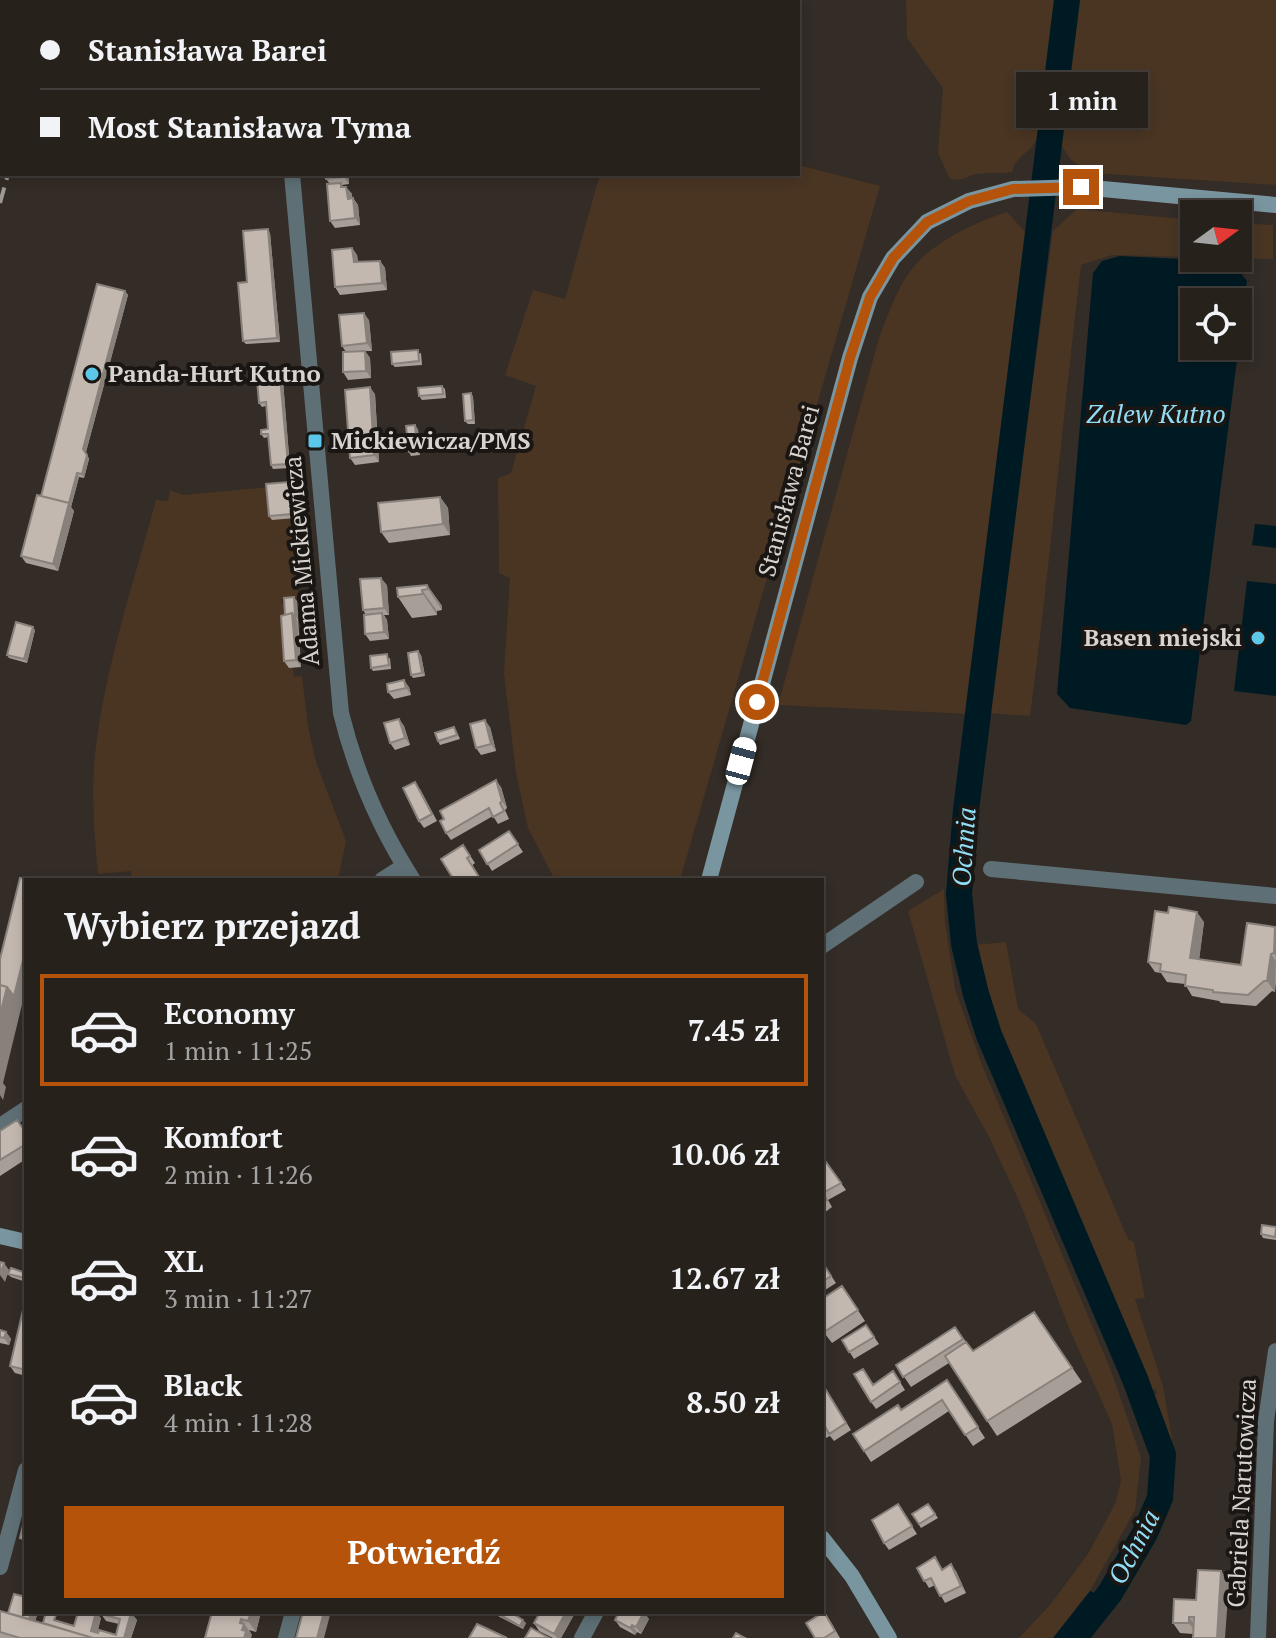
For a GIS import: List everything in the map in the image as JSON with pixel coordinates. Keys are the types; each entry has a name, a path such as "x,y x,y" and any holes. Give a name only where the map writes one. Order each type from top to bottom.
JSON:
{"street":[{"name":"Adama Mickiewicza","path":"292,176 341,713 372,810 408,873"},
{"name":"Stanisława Barei","path":"710,878 850,358 870,297 893,258 927,222 969,201 1013,189 1081,187 1276,205"},
{"path":"991,869 1276,896"},
{"path":"824,945 916,882"},
{"path":"0,1126 24,1110"},
{"path":"0,1236 24,1242"},
{"name":"Gabriela Narutowicza","path":"1258,1638 1266,1421 1276,1351"},
{"path":"0,1567 24,1477"},
{"path":"824,1538 852,1576 882,1635"},
{"path":"286,1638 292,1614"},
{"path":"582,1638 595,1614"}],"shaded area":[{"path":"906,0 1058,0 1042,122 1035,143 1016,162 1012,172 981,173 963,179 950,179 938,153 943,88 907,38"},
{"path":"1076,0 1276,0 1276,185 1092,173 1071,160 1061,145"},
{"path":"800,166 880,186 681,878 554,878 528,828 516,773 504,673 510,578 499,573 498,478 511,473 536,386 505,375 533,290 565,299 599,176 800,176"},
{"path":"1077,209 1180,219 1180,257 1112,255 1081,265 1030,716 988,713 1053,231"},
{"path":"1007,212 1025,232 1026,255 970,714 778,705 879,338 897,294 911,270 931,250 968,228"},
{"path":"1252,224 1273,225 1273,259 1252,258"},
{"path":"269,487 295,518 298,598 282,599 281,603 287,603 289,667 293,668 294,677 302,676 316,762 346,841 338,878 132,878 131,871 98,874 93,790 95,756 115,648 156,500 168,501 170,490 183,495"},
{"path":"944,889 945,922 955,989 982,1065 1110,1368 1141,1457 1135,1510 1090,1591 1053,1638 1019,1638 1050,1605 1088,1554 1116,1502 1121,1480 1112,1424 1069,1328 1020,1203 955,1075 908,911"},
{"path":"1006,942 1018,1009 1036,1024 1128,1239 1134,1242 1145,1298 1135,1299 1163,1386 1172,1439 1168,1443 1153,1396 1157,1394 1155,1389 1147,1391 990,1018 974,945"}],"water":[{"name":"Zalew Kutno","path":"1120,256 1180,259 1180,272 1240,272 1247,281 1246,288 1180,288 1180,360 1237,360 1191,721 1186,725 1070,708 1057,694 1093,273 1102,261"},
{"path":"1255,524 1276,526 1276,548 1252,545"},
{"name":"Basen miejski","path":"1247,581 1276,584 1276,696 1234,691"},
{"path":"1090,1591 1109,1600 1099,1611 1098,1622 1083,1625 1083,1638 1053,1638"}],"building":[{"path":"341,183 341,187 346,187 348,199 353,198 355,218 330,221 327,184"},
{"path":"268,229 277,338 243,341 238,283 247,282 243,231"},
{"path":"352,248 354,262 380,261 382,283 335,287 332,250"},
{"name":"Panda-Hurt Kutno","path":"97,284 125,291 83,449 87,455 82,474 77,473 69,503 41,496"},
{"path":"364,313 367,343 342,346 339,315"},
{"path":"418,350 419,361 392,364 391,352"},
{"path":"365,351 366,371 343,372 343,352"},
{"path":"280,377 288,464 271,465 268,434 261,434 261,430 268,429 266,402 259,403 257,379"},
{"path":"442,386 443,394 419,396 418,388"},
{"path":"370,387 374,455 350,458 345,390"},
{"path":"471,393 473,420 465,421 463,394"},
{"path":"415,425 417,451 409,452 406,426"},
{"path":"289,482 292,514 269,516 266,484"},
{"path":"37,495 69,503 53,564 21,556"},
{"path":"440,497 443,524 381,532 378,503"},
{"path":"381,578 384,608 363,610 360,579"},
{"path":"427,585 428,589 422,590 423,594 398,597 397,588"},
{"path":"294,597 295,616 292,613 285,615 284,598"},
{"path":"292,613 296,660 284,661 281,616"},
{"path":"382,613 384,632 365,634 364,615"},
{"path":"16,622 33,627 24,659 7,655"},
{"path":"418,651 422,673 411,675 408,653"},
{"path":"387,654 389,665 371,668 370,656"},
{"path":"404,680 406,688 388,692 387,684"},
{"path":"399,719 405,738 390,743 384,723"},
{"path":"485,720 491,744 476,748 470,724"},
{"path":"454,727 457,735 438,741 435,733"},
{"path":"496,780 504,811 493,817 489,808 446,833 440,821 444,819 440,811"},
{"path":"415,782 432,814 419,821 403,788"},
{"path":"509,831 518,844 487,864 479,850"},
{"path":"463,845 480,878 453,878 441,859"},
{"path":"20,878 24,879 24,956 14,996 7,987 0,985 0,959"},
{"path":"1169,907 1197,912 1190,958 1241,965 1247,923 1275,927 1274,953 1271,954 1267,981 1248,995 1213,992 1185,986 1186,975 1160,971 1161,964 1148,962 1155,911 1168,913"},
{"path":"0,985 7,987 0,1015"},
{"path":"17,1120 24,1130 24,1145 0,1160 0,1131"},
{"path":"826,1162 841,1183 824,1192"},
{"path":"1262,1225 1276,1227 1275,1237 1261,1234"},
{"path":"824,1265 831,1276 824,1281"},
{"path":"11,1268 24,1272 24,1278 8,1274"},
{"path":"842,1286 858,1310 824,1332 824,1298"},
{"path":"23,1310 24,1370 10,1366"},
{"path":"1034,1312 1072,1368 987,1421 945,1356 966,1342 973,1351"},
{"path":"866,1325 874,1337 849,1352 842,1340"},
{"path":"955,1327 963,1339 903,1377 896,1365"},
{"path":"863,1369 873,1385 893,1371 900,1382 871,1402 854,1374"},
{"path":"947,1380 978,1427 965,1435 942,1400 864,1451 853,1434 898,1405 901,1410"},
{"path":"824,1391 846,1423 829,1434 826,1428 824,1430"},
{"path":"898,1504 912,1526 884,1543 872,1520"},
{"path":"928,1504 935,1514 919,1524 912,1514"},
{"path":"935,1557 942,1570 951,1564 961,1586 940,1596 931,1578 924,1581 917,1568"},
{"path":"1198,1570 1221,1571 1217,1638 1193,1638 1194,1617 1189,1617 1189,1623 1173,1623 1174,1599 1196,1600"},
{"path":"14,1594 24,1596 24,1614 30,1614 29,1619 8,1613"},
{"path":"0,1611 93,1638 20,1638 0,1632"},
{"path":"824,1612 835,1631 824,1638 815,1638 806,1623"},
{"path":"45,1614 56,1615 54,1620 74,1626 77,1614 95,1614 91,1631 116,1635 120,1619 101,1614 131,1614 124,1638 93,1638 43,1623"},
{"path":"211,1614 250,1614 248,1621 241,1619 240,1623 244,1624 242,1630 246,1631 244,1638 205,1638"},
{"path":"302,1614 323,1614 317,1638 296,1638"},
{"path":"499,1614 513,1614 523,1620 520,1626"},
{"path":"539,1614 565,1614 554,1634 534,1623"},
{"path":"618,1614 643,1614 636,1627 632,1625 630,1628 615,1620"},
{"path":"477,1624 507,1638 469,1638"},
{"path":"531,1628 549,1638 525,1638"}],"waterway":[{"name":"Ochnia","path":"1067,0 966,810 959,894 964,944 989,1035 1135,1379 1163,1455 1160,1498 1145,1533 1110,1593 1074,1638"}],"railway":[{"path":"0,203 7,176"}],"place":[{"name":"Panda-Hurt Kutno","path":"92,374"},
{"name":"Mickiewicza/PMS","path":"315,441"},
{"name":"Basen miejski","path":"1258,638"}],"route":[{"path":"757,702 850,358 870,297 893,258 927,222 969,201 1013,189 1081,187"}]}
